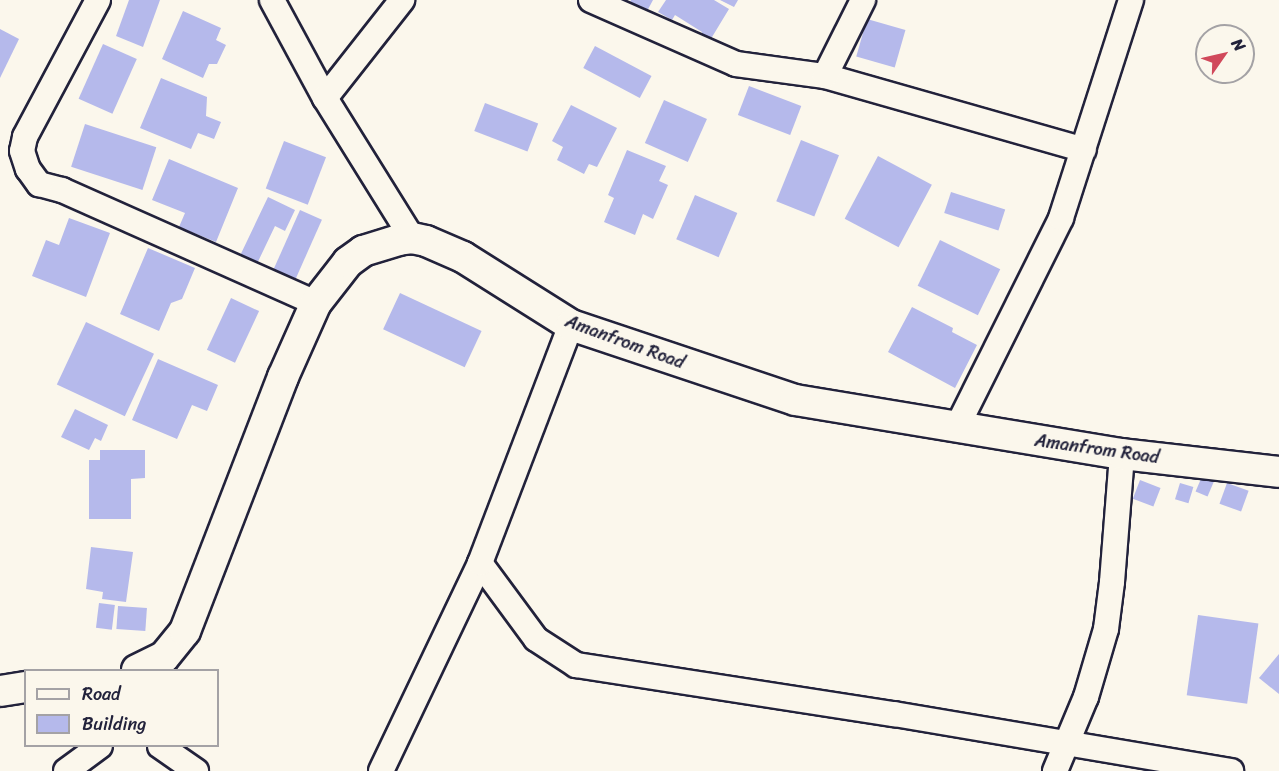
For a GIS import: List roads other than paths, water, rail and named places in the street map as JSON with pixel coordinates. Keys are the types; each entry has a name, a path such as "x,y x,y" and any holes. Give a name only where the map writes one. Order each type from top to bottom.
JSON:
{"street":[{"path":"99,0 25,137 22,152 28,169 39,184 62,190 316,303"},
{"path":"139,669 164,657 185,630 283,377 316,303 348,262 363,251 380,244 412,238 325,98 272,0"},
{"path":"325,98 402,0"},
{"path":"591,0 646,27 736,64 825,76 1084,150"},
{"path":"825,76 863,0"},
{"path":"957,427 1062,218 1131,0"},
{"name":"Amanfrom Road","path":"412,238 463,257 572,325 795,400 1122,454 1279,472"},
{"path":"381,771 480,563 572,325"},
{"path":"1055,771 1086,697 1106,629 1122,454"},
{"path":"480,563 536,639 576,665 894,714 1065,745 1231,771"},
{"path":"0,691 24,687"},
{"path":"66,771 99,747"},
{"path":"161,747 196,771"}]}
